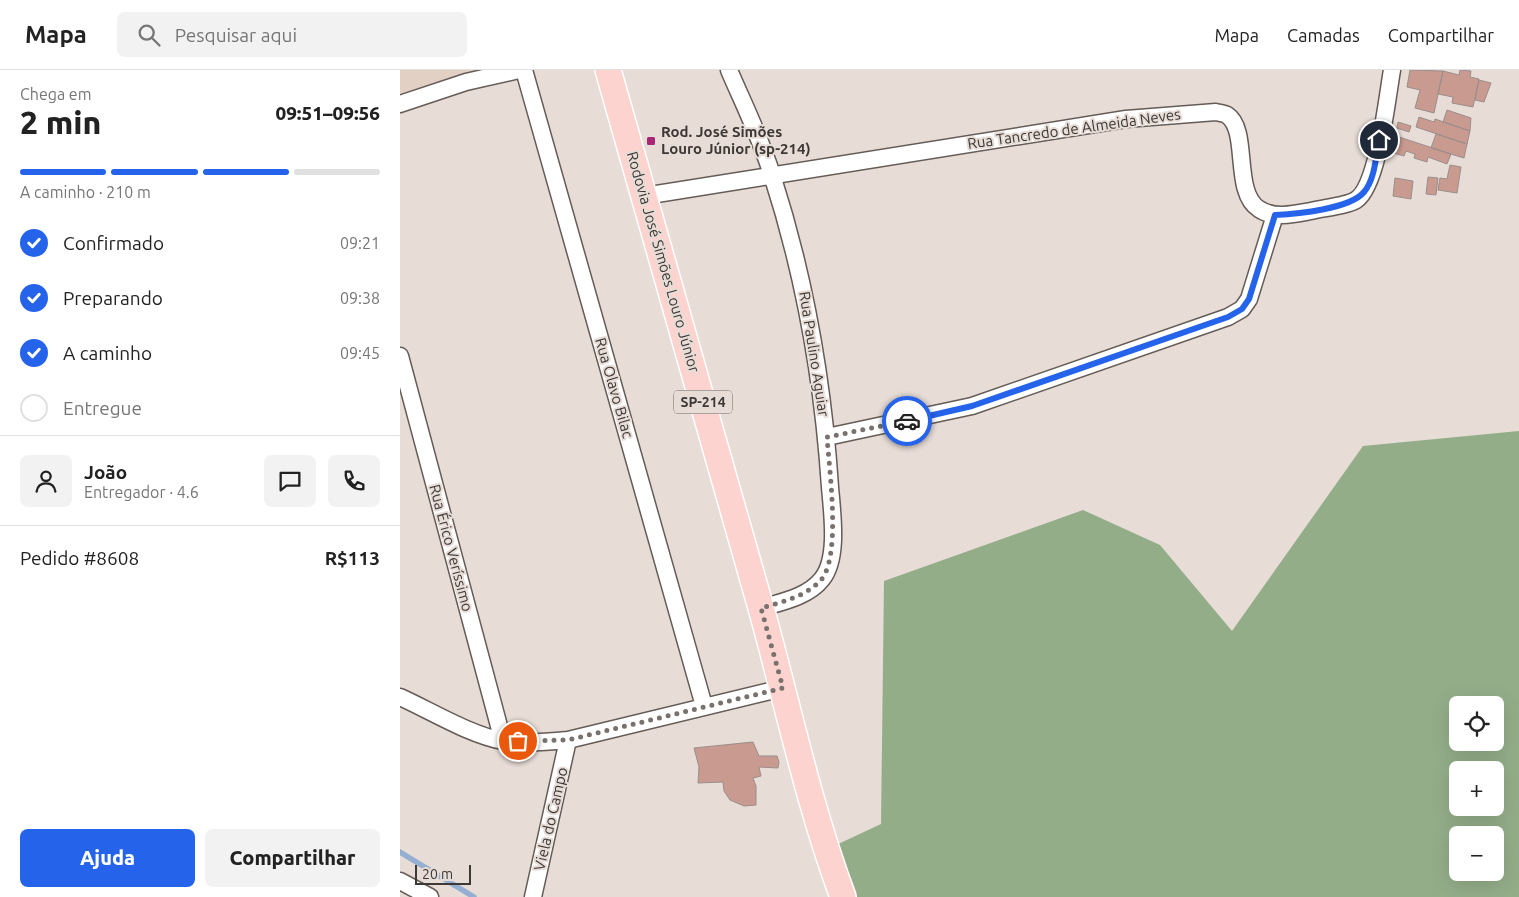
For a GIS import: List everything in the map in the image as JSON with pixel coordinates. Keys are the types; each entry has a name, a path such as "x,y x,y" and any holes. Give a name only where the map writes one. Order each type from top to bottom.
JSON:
{"main road":[{"name":"Rodovia José Simões Louro Júnior","path":"608,70 761,608 783,688 795,741 829,859 843,897"},
{"name":"Rodovia José Simões Louro Júnior","path":"826,897 829,859"}],"street":[{"path":"400,104 466,82 519,70"},
{"name":"Rua Olavo Bilac","path":"524,70 704,706"},
{"name":"Rua Paulino Aguiar","path":"729,70 772,174 806,299 827,437 833,538 828,566 822,579 810,590 790,599 761,608"},
{"path":"827,437 972,406 1228,317 1242,309 1249,299 1275,215 1295,214 1355,201 1365,191 1372,175 1392,70"},
{"name":"Rua Tancredo de Almeida Neves","path":"644,196 772,174 1126,119 1216,112 1226,115 1232,121 1240,144 1245,189 1251,203 1260,210 1275,215"},
{"name":"Rua Érico Veríssimo","path":"400,356 503,741"},
{"path":"400,697 472,730 503,741 548,742 568,740 783,688"},
{"name":"Viela do Campo","path":"533,897 568,740"},
{"path":"400,881 430,897"}],"shaded area":[{"path":"400,70 480,70 400,94"}],"green space":[{"path":"1519,431 1519,897 854,897 836,845 881,824 884,581 1083,510 1160,545 1232,631 1363,446"}],"building":[{"path":"1410,70 1443,71 1434,113 1415,108 1420,90 1407,87"},
{"path":"1460,70 1471,71 1470,77 1479,79 1473,107 1452,103 1453,97 1438,94 1443,71 1459,75"},
{"path":"1479,80 1491,83 1484,102 1475,100"},
{"path":"1447,110 1471,118 1470,131 1443,122"},
{"path":"1419,117 1434,122 1435,119 1470,131 1467,144 1416,127"},
{"path":"1398,122 1411,126 1409,132 1397,128"},
{"path":"1436,134 1467,144 1464,158 1431,148"},
{"path":"1393,135 1451,154 1447,164 1428,157 1427,162 1414,158 1415,154 1406,151 1404,156 1390,152"},
{"path":"1450,165 1461,167 1457,193 1438,190 1440,178 1447,179"},
{"path":"1428,177 1438,178 1436,195 1426,194"},
{"path":"1395,178 1413,181 1411,199 1393,196"},
{"path":"753,742 759,756 777,756 779,762 778,768 759,767 761,776 753,778 756,786 756,805 744,806 730,800 724,791 723,782 698,783 699,767 694,748"}],"waterway":[{"path":"400,852 474,897"}],"way so far":[{"path":"518,741 548,742 568,740 783,688 761,608 790,599 810,590 822,579 828,566 833,538 827,437 907,421"}],"place":[{"name":"Rod. José Simões Louro Júnior (sp-214)","path":"651,141"}],"route":[{"path":"907,421 972,406 1228,317 1242,309 1249,299 1256,282 1275,215 1295,214 1355,201 1365,191 1372,175 1379,140"}]}
